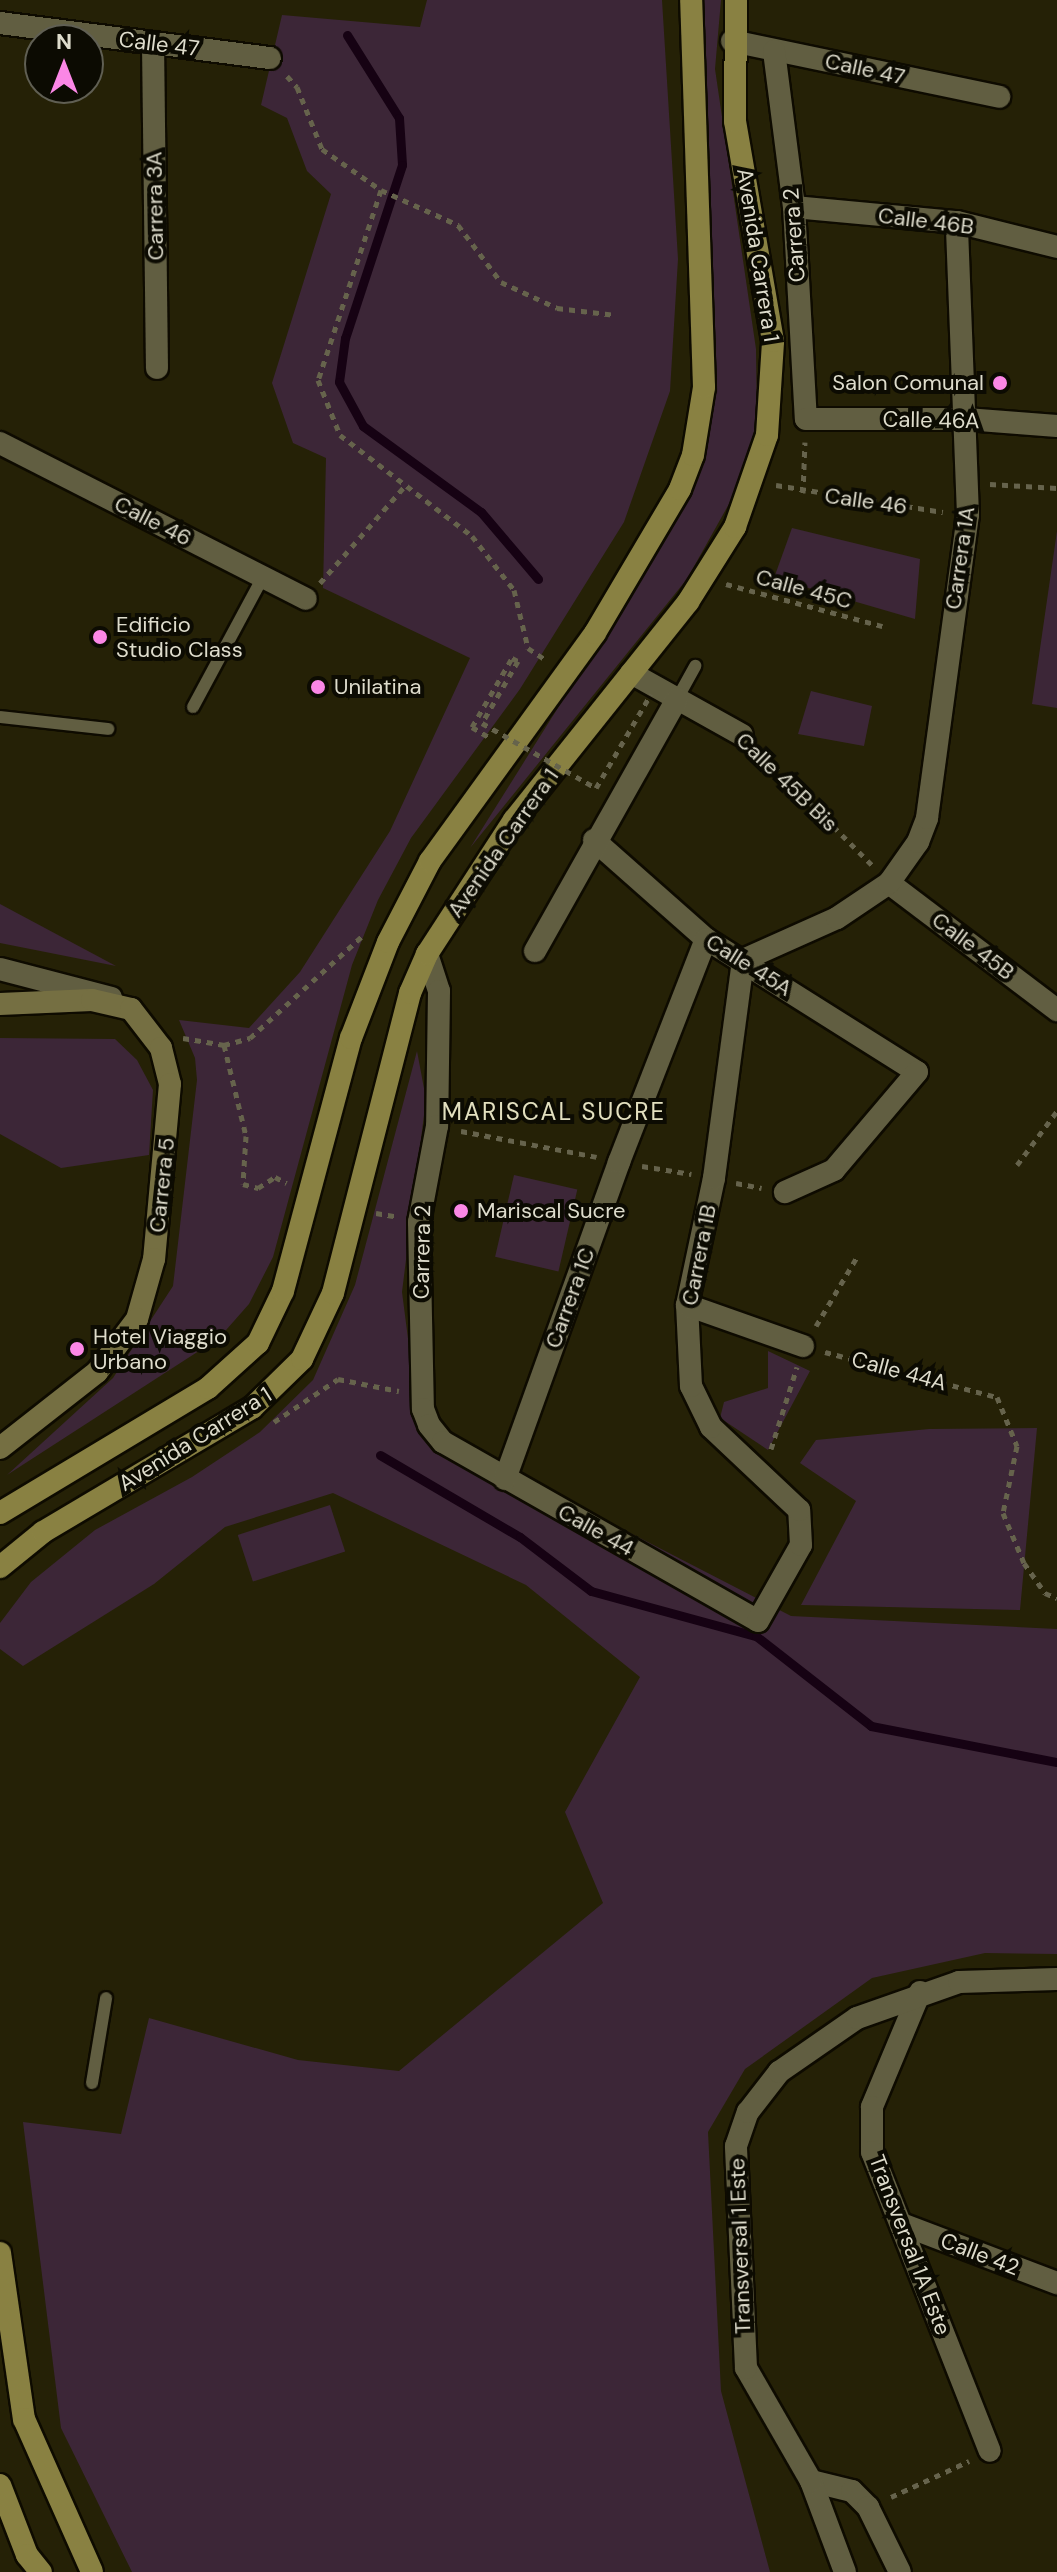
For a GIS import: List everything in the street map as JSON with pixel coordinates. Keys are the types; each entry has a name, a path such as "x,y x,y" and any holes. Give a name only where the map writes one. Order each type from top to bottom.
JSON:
{"main road":[{"name":"Avenida Carrera 1","path":"0,1513 237,1365 272,1318 356,1025 415,888 595,633 662,524 693,455 704,387 704,315 691,0"},
{"name":"Avenida Carrera 1","path":"0,1567 43,1532 252,1408 302,1359 333,1293 410,993 427,954 514,820 706,578 735,527 767,435 773,341 735,121 732,41 736,0"},
{"path":"0,1004 92,1000 131,1009"},
{"name":"Carrera 5","path":"0,1448 114,1355 147,1293 170,1084 161,1048 131,1009"},
{"path":"0,2253 24,2419 92,2572"},
{"path":"0,2485 34,2566"}],"street":[{"name":"Calle 47","path":"0,23 270,58"},
{"name":"Calle 47","path":"732,41 999,97"},
{"name":"Carrera 3A","path":"153,43 157,368"},
{"name":"Carrera 2","path":"774,51 794,207 806,419"},
{"name":"Calle 46B","path":"794,207 957,222 1057,247"},
{"name":"Carrera 1A","path":"889,883 918,842 927,818 968,515 957,222"},
{"name":"Calle 46A","path":"806,419 966,419 1057,426"},
{"name":"Calle 46","path":"0,443 306,599"},
{"name":"Calle 45B Bis","path":"631,673 742,735"},
{"path":"535,951 594,840 677,699"},
{"name":"Calle 45A","path":"594,840 706,939 917,1072 834,1170 785,1192"},
{"path":"743,960 837,918 889,883"},
{"name":"Calle 45B","path":"889,883 1057,1010"},
{"name":"Carrera 1C","path":"505,1479 619,1162 706,939"},
{"name":"Carrera 2","path":"423,1398 419,1222 437,1126 439,991 427,954"},
{"name":"Carrera 1B","path":"743,960 714,1178 687,1305 691,1386 711,1427 799,1510 801,1545 774,1598"},
{"name":"Carrera 5","path":"0,969 109,997 131,1009"},
{"path":"687,1305 803,1346"},
{"name":"Calle 44","path":"423,1398 443,1442 505,1479 758,1621 774,1598"},
{"path":"920,1992 1008,1977 1057,1979"},
{"name":"Transversal 1A Este","path":"920,1992 878,2090 870,2128 872,2152 904,2225 990,2451"},
{"name":"Transversal 1 Este","path":"845,2572 811,2481 746,2368 736,2146 748,2112 779,2072 857,2018 920,1992"},
{"name":"Calle 42","path":"904,2225 1057,2283"},
{"path":"811,2481 852,2491 868,2507 900,2572"}],"lane":[{"path":"193,707 263,577"},
{"path":"677,699 695,666"},
{"path":"0,717 108,729"},
{"path":"92,2083 106,1998"}],"path":[{"path":"270,58 297,87 322,149 382,191 458,225 501,282 557,308 616,315"},
{"path":"382,191 318,380 340,435 404,487 472,536 514,590 528,648 552,663"},
{"path":"803,493 806,419"},
{"name":"Calle 46","path":"765,482 803,493 968,515"},
{"path":"969,482 1057,488"},
{"path":"306,599 404,487"},
{"name":"Calle 45C","path":"718,581 882,626"},
{"path":"496,741 472,727 512,658 518,661 482,723 596,788 651,694"},
{"name":"Calle 45B Bis","path":"742,735 889,883"},
{"path":"151,1032 224,1045 250,1038 376,924"},
{"path":"224,1045 246,1136 243,1184 258,1188 275,1177 310,1193"},
{"path":"1017,1165 1057,1111"},
{"name":"Calle 44A","path":"803,1346 997,1397 1017,1446 1003,1513 1024,1563 1045,1593 1057,1598"},
{"path":"263,1423 282,1421 338,1379 388,1393 423,1398"},
{"path":"868,2507 990,2451"}],"shaded area":[{"path":"427,0 662,0 678,259 670,391 624,522 520,689 411,838 378,900 352,965 273,1257 249,1304 219,1338 7,1475 113,1378 173,1286 197,1080 195,1058 179,1020 249,1028 300,972 390,831 470,658 323,588 326,458 293,443 272,383 331,194 307,171 287,118 261,105 282,15 420,27"},
{"path":"702,0 721,0 715,69 756,349 757,421 739,486 687,579 470,848 682,510 701,445 713,375 714,290 698,76"},
{"path":"792,528 920,559 915,619 774,578"},
{"path":"1057,531 1057,708 1032,704"},
{"path":"811,691 872,706 864,746 798,734"},
{"path":"0,904 116,966 0,943"},
{"path":"0,1038 115,1039 137,1060 153,1090 149,1155 61,1168 0,1134"},
{"path":"417,1051 426,1099 402,1292 419,1424 791,1616 1057,1629 1057,1954 985,1953 872,1978 745,2069 708,2132 721,2391 770,2572 132,2572 61,2428 23,2122 121,2134 149,2018 298,2060 399,2071 603,1903 565,1812 640,1677 526,1585 333,1493 225,1527 154,1584 23,1666 0,1649 0,1623 31,1582 95,1530 192,1477 260,1432 313,1380 355,1285"},
{"path":"514,1175 577,1190 558,1271 495,1257"},
{"path":"768,1351 810,1371 768,1450 720,1418 724,1402 768,1388"},
{"path":"1037,1428 1020,1610 801,1605 856,1501 800,1463 816,1440 929,1429"},
{"path":"330,1505 345,1552 253,1582 238,1535"}],"waterway":[{"path":"347,35 399,118 402,165 345,338 339,382 363,426 481,512 538,579"},
{"path":"380,1455 520,1537 591,1591 756,1636 871,1726 1057,1762"}],"place":[{"name":"Salon Comunal","path":"1000,383"},
{"name":"Edificio Studio Class","path":"100,637"},
{"name":"Unilatina","path":"318,687"},
{"name":"Mariscal Sucre","path":"461,1211"},
{"name":"Hotel Viaggio Urbano","path":"77,1349"}],"district":[{"name":"MARISCAL SUCRE","path":"554,1112"}]}
